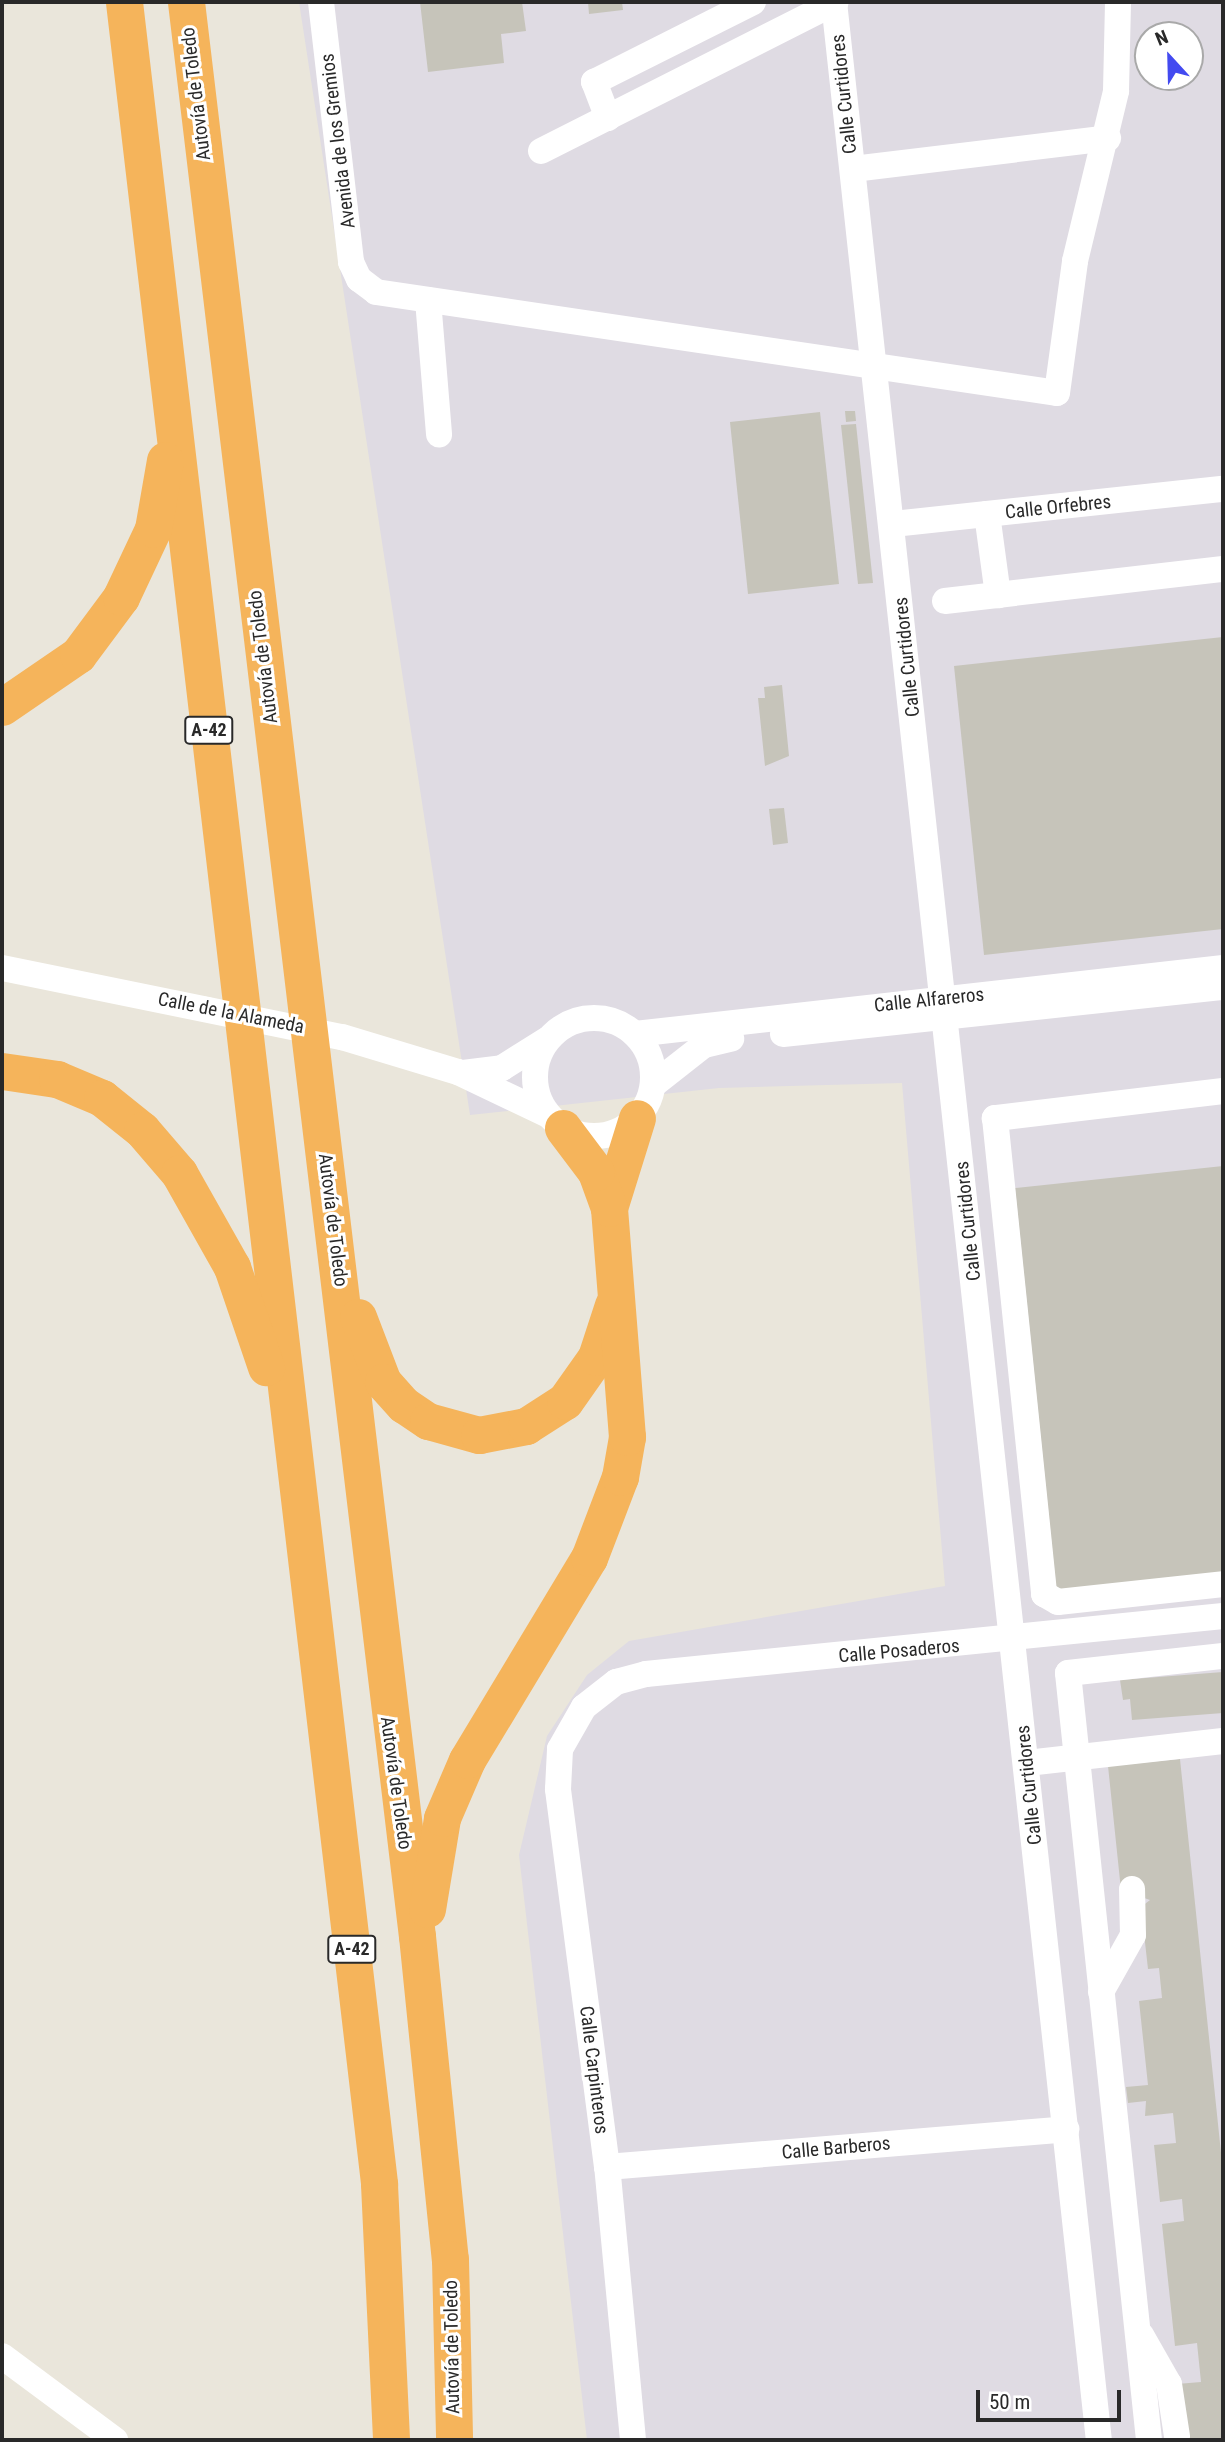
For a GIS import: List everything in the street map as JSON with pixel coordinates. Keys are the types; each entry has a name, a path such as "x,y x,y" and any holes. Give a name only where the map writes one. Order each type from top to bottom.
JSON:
{"highway":[{"name":"A-42","path":"124,2 297,1459 379,2185 391,2440"},
{"name":"Autovía de Toledo","path":"186,2 340,1272 384,1695 417,1936 450,2259 454,2440"},
{"path":"2,707 78,655 121,597 153,529 171,406"},
{"path":"2,1071 57,1079 102,1098 179,1173 257,1327 282,1439 297,1459"},
{"path":"609,1208 636,1118"},
{"path":"417,1936 442,1818 467,1760 589,1558 620,1476 629,1392 609,1208 596,1172 555,1121"},
{"path":"340,1272 383,1382 428,1421 479,1435 526,1426 565,1401 596,1357 617,1287"}],"street":[{"name":"Avenida de los Gremios","path":"321,2 351,262 359,279 376,292 428,300"},
{"path":"608,118 594,82 753,2"},
{"name":"Calle Curtidores","path":"541,151 835,2 1100,2440"},
{"path":"439,435 428,300 1057,393 1075,261 1108,138 1121,59 1118,2"},
{"path":"853,169 1108,138"},
{"name":"Calle Orfebres","path":"893,524 1223,489"},
{"path":"987,514 998,594"},
{"path":"945,601 1223,569"},
{"name":"Calle de la Alameda","path":"2,968 293,1024 457,1072 555,1121"},
{"name":"Calle Alfareros","path":"653,1085 704,1045 739,1037 1223,968"},
{"name":"Calle Alfareros","path":"635,1034 664,1035 946,1008 1223,987"},
{"path":"582,1019 619,1023 635,1034 650,1057 653,1085 636,1118 602,1136 555,1121 534,1077 548,1039 582,1019"},
{"name":"Calle de la Alameda","path":"457,1072 502,1068 548,1039"},
{"path":"1223,1078 993,1104 1044,1594 1058,1602 1223,1584"},
{"path":"995,1118 1223,1091"},
{"name":"Calle Posaderos","path":"584,1707 616,1682 646,1674 1013,1640 1223,1616"},
{"path":"1149,2440 1068,1673 1223,1656"},
{"name":"Calle Carpinteros","path":"584,1707 560,1749 558,1789 607,2168 633,2440"},
{"path":"1027,1763 1223,1741"},
{"path":"1101,1992 1133,1935 1132,1889"},
{"name":"Calle Barberos","path":"607,2168 1066,2129"},
{"path":"1137,2327 1169,2384 1177,2436"},
{"path":"2,2356 115,2440"}],"shaded area":[{"path":"299,2 1223,2 1223,2440 587,2440 519,1855 547,1736 587,1675 629,1641 945,1586 902,1083 719,1088 470,1115"}],"building":[{"path":"420,2 522,2 526,31 501,34 504,63 428,72"},
{"path":"588,2 622,2 623,10 589,14"},
{"path":"845,411 855,411 856,421 846,422"},
{"path":"820,412 839,584 748,594 730,422"},
{"path":"856,424 873,583 858,584 841,425"},
{"path":"1223,637 1223,929 984,955 954,666"},
{"path":"782,685 789,756 765,766 758,698 765,698 764,687"},
{"path":"784,808 788,843 773,845 769,809"},
{"path":"1223,1166 1223,1578 1057,1596 1015,1188"},
{"path":"1223,1672 1223,1713 1132,1720 1130,1699 1123,1700 1120,1680"},
{"path":"1180,1759 1223,2172 1223,2440 1169,2440 1177,2384 1201,2382 1197,2343 1175,2346 1162,2224 1184,2221 1182,2199 1160,2202 1154,2145 1176,2143 1173,2113 1145,2116 1146,2101 1128,2103 1126,2087 1148,2085 1139,2001 1162,1998 1159,1968 1148,1969 1141,1907 1150,1900 1121,1890 1108,1766"}]}
